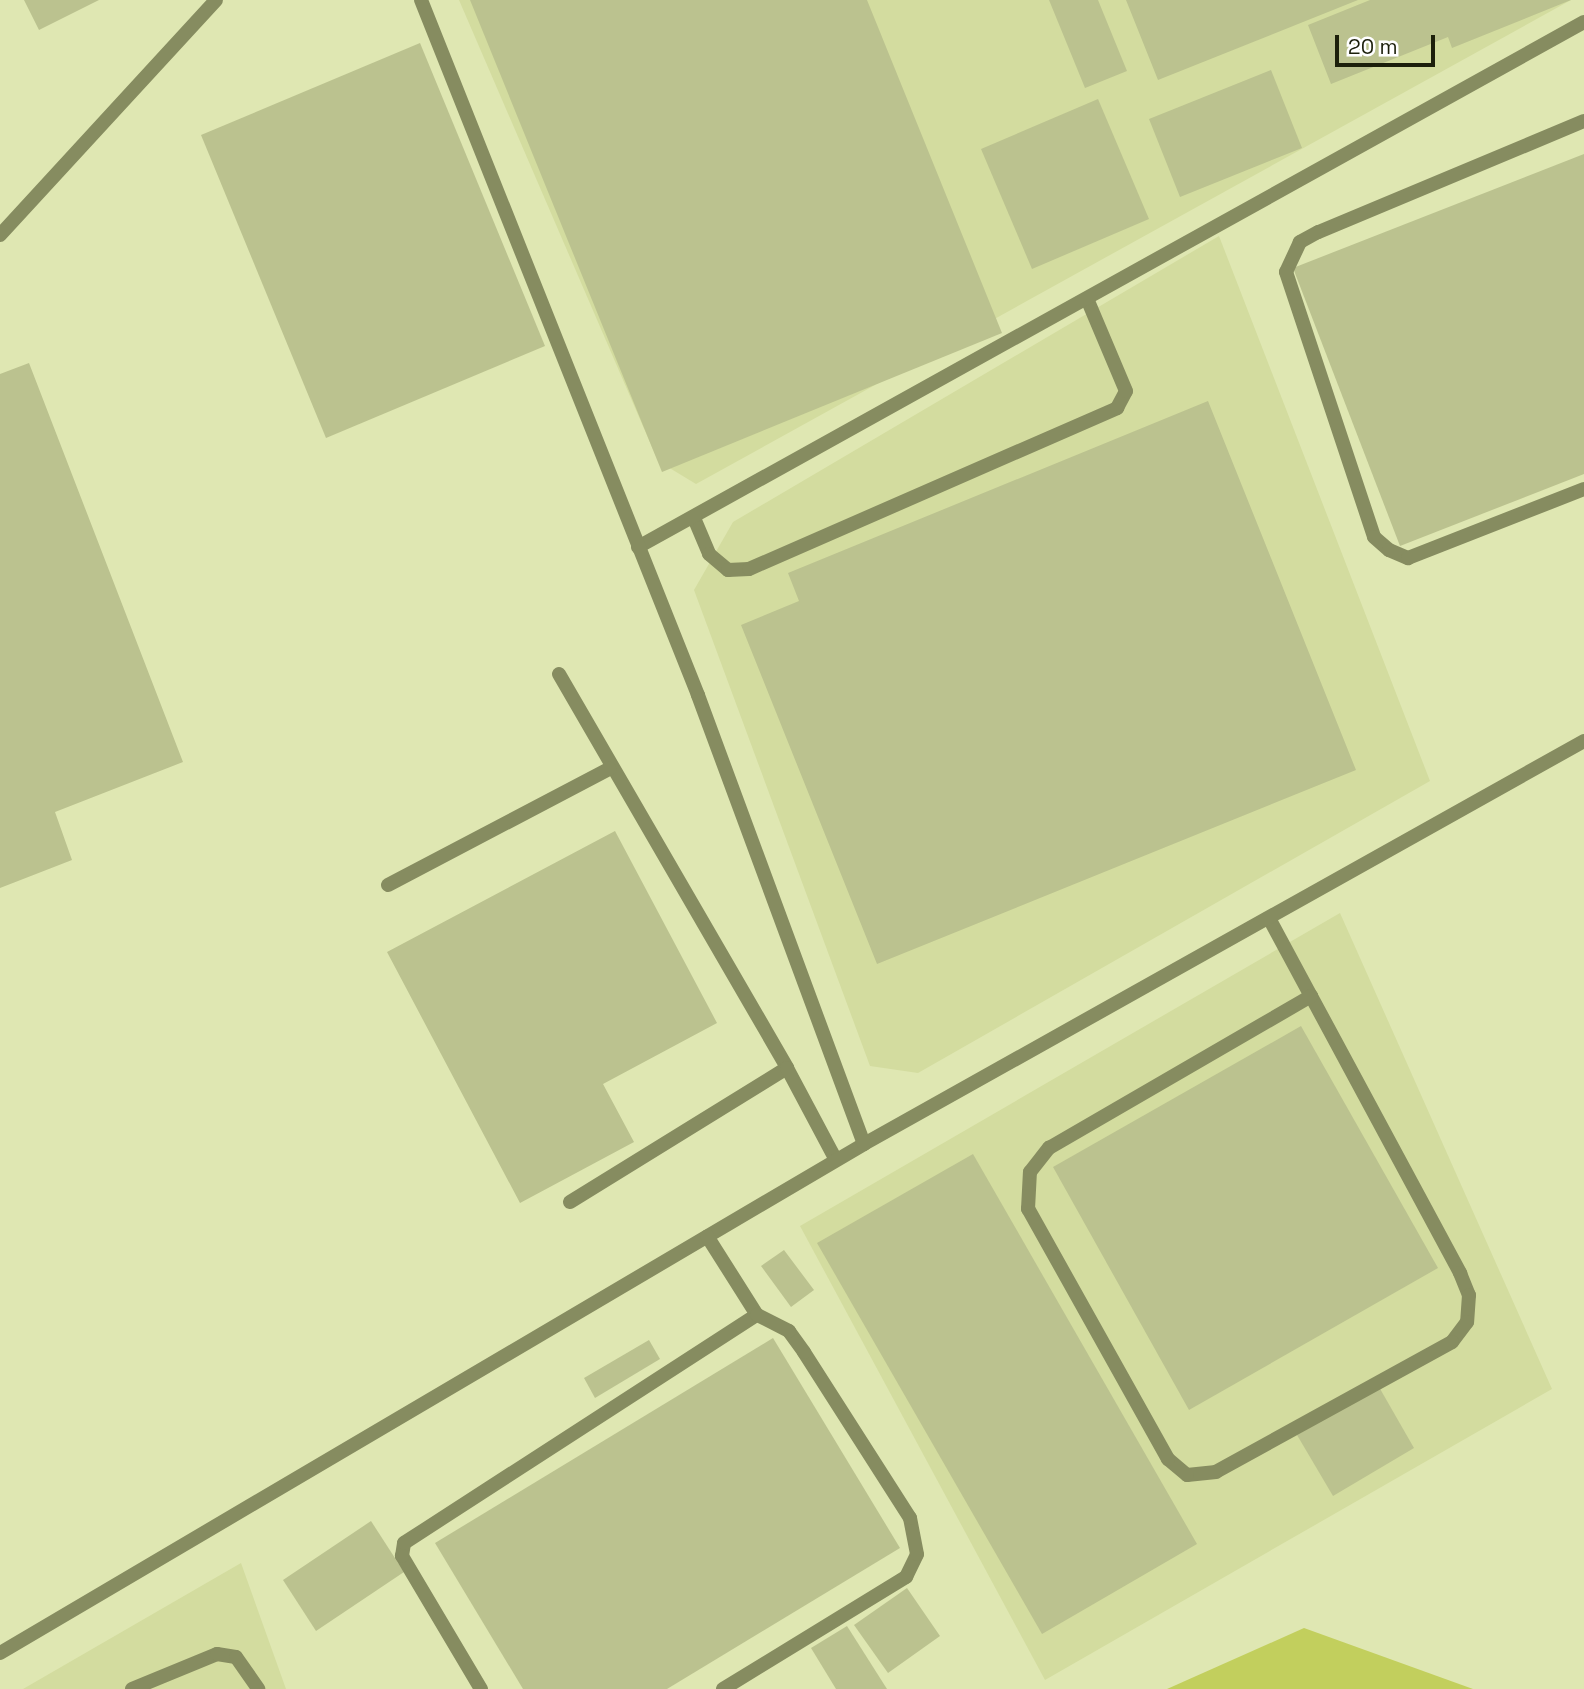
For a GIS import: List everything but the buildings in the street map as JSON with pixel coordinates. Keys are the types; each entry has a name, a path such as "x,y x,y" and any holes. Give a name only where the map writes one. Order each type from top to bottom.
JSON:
{"lane":[{"path":"0,235 216,0"},
{"path":"421,0 638,547 864,1144"},
{"path":"638,547 1088,301 1584,22"},
{"path":"1584,121 1318,232 1300,242 1286,272 1374,537 1389,550 1408,558 1584,489"},
{"path":"694,518 709,554 728,570 749,569 1117,408 1126,391 1088,301"},
{"path":"559,674 609,769 787,1068 836,1160"},
{"path":"0,1653 836,1160 1583,743"},
{"path":"388,885 609,769"},
{"path":"1270,920 1311,996 1460,1273 1469,1295 1467,1322 1452,1342 1216,1472 1188,1475 1168,1459 1028,1209 1030,1172 1049,1148 1311,996"},
{"path":"570,1202 787,1068"},
{"path":"707,1237 757,1315 789,1331 804,1352 910,1518 917,1554 906,1577 723,1689"},
{"path":"481,1689 402,1556 404,1543 757,1315"},
{"path":"132,1689 217,1654 236,1657 258,1689"}],"shaded area":[{"path":"459,0 1571,0 696,484 658,461"},
{"path":"1219,236 1430,781 918,1073 870,1066 694,590 733,522"},
{"path":"1340,913 1552,1389 1045,1680 800,1226"},
{"path":"241,1563 286,1689 23,1689"}],"green space":[{"path":"1304,1628 1473,1689 1167,1689"}]}
